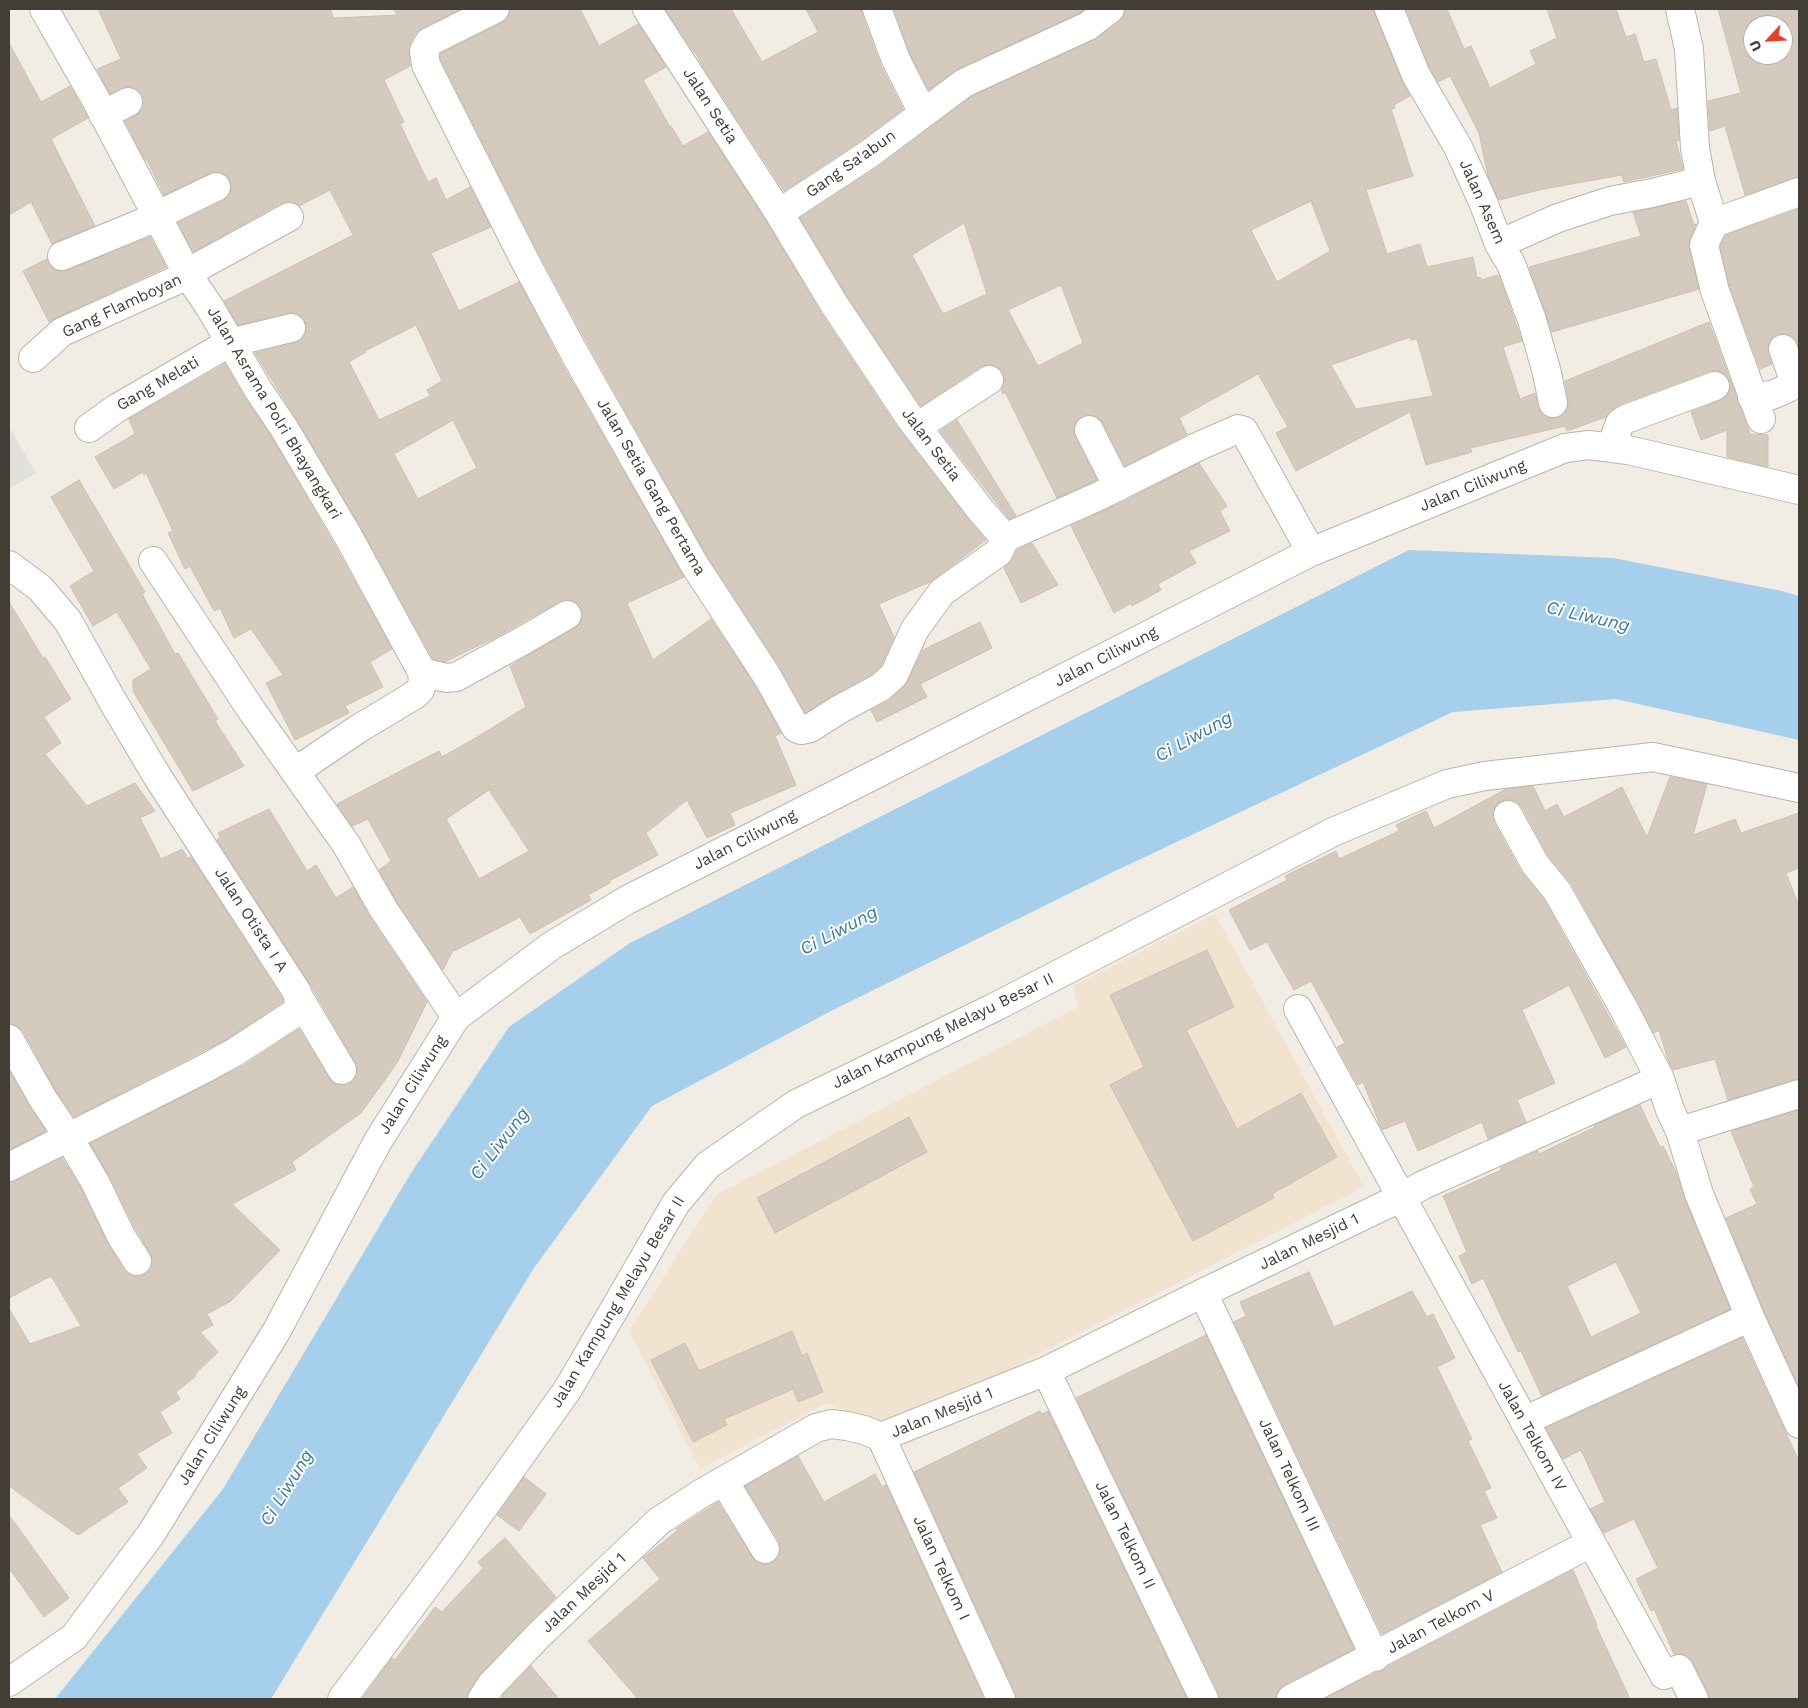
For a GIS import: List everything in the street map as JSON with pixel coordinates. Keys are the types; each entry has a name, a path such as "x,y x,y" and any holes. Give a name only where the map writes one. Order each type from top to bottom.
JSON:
{"street":[{"name":"Jalan Asrama Polri Bhayangkari","path":"44,9 188,275 284,428 348,536 422,672"},
{"name":"Jalan Setia Gang Pertama","path":"495,9 429,42 424,51 426,65 524,261 576,356 694,564 767,676 796,728 802,730 810,728 840,709 881,688 894,675 915,629 942,592 999,552 1005,538"},
{"name":"Jalan Setia","path":"647,9 779,213 834,304 917,427 979,508 1005,538"},
{"path":"878,9 896,60 923,113"},
{"name":"Gang Sa'abun","path":"779,213 869,154 964,83 1088,26 1110,9"},
{"name":"Jalan Asem","path":"1389,9 1416,75 1458,147 1483,202 1499,244 1511,264 1532,320 1553,403"},
{"path":"1680,9 1689,49 1694,148 1701,181 1714,224 1704,245 1715,291 1757,408 1772,395 1788,388 1793,383 1794,380 1783,349"},
{"path":"103,115 128,102"},
{"path":"1499,244 1558,218 1610,201 1701,181"},
{"path":"62,256 156,217 216,187"},
{"path":"1714,224 1799,192"},
{"name":"Gang Flamboyan","path":"33,358 62,332 188,275 196,268 289,217"},
{"name":"Gang Melati","path":"89,428 117,408 229,343 291,328"},
{"path":"917,427 989,380"},
{"path":"1611,447 1620,423 1626,419 1715,386"},
{"path":"1005,538 1118,487 1197,447 1238,429 1244,431 1311,552"},
{"path":"1089,430 1118,487"},
{"name":"Jalan Ciliwung","path":"9,1682 74,1638 151,1534 276,1332 378,1141 456,1017 551,946 627,900 1311,552 1565,448 1589,445 1628,450 1799,490"},
{"path":"153,561 252,710 346,844 384,910 456,1017"},
{"name":"Jalan Otista I A","path":"9,565 40,588 68,621 157,776 257,928 342,1070"},
{"path":"296,771 358,729 413,696 420,690 423,682 422,672 446,678 456,677 567,615"},
{"name":"Jalan Kampung Melayu Besar II","path":"342,1699 451,1553 568,1389 676,1203 708,1165 796,1104 996,1006 1333,832 1447,784 1485,776 1653,757 1799,788"},
{"path":"1508,815 1535,864 1556,891 1624,1009 1660,1079 1670,1110 1680,1131 1699,1194 1750,1318 1799,1424"},
{"path":"9,1167 235,1052 300,1008 298,996"},
{"name":"Jalan Telkom IV","path":"1298,1009 1664,1674 1679,1669 1694,1699"},
{"path":"9,1039 43,1099 95,1182 121,1236 138,1261"},
{"name":"Jalan Mesjid 1","path":"491,1694 540,1635 659,1522 724,1480 816,1428 832,1424 847,1426 881,1437 1046,1372 1423,1185 1660,1079"},
{"path":"1680,1131 1799,1094"},
{"name":"Jalan Telkom III","path":"1203,1293 1375,1657"},
{"path":"1524,1421 1750,1318"},
{"name":"Jalan Telkom II","path":"1046,1372 1204,1699"},
{"name":"Jalan Telkom I","path":"881,1437 1001,1699"},
{"path":"724,1480 765,1548"},
{"name":"Jalan Telkom V","path":"1290,1699 1375,1657 1591,1543"}],"shaded area":[{"path":"9,427 36,473 9,489"},
{"path":"1215,914 1364,1187 890,1431 827,1403 700,1469 629,1331 716,1195 1078,1007 1073,986"}],"water":[{"name":"Ci Liwung","path":"1409,550 1613,558 1799,596 1799,740 1616,699 1453,712 1113,872 829,1012 652,1106 534,1268 271,1699 55,1699 223,1489 411,1173 509,1027 630,943"}],"building":[{"path":"98,9 330,9 334,18 397,15 394,9 461,9 422,28 415,34 410,44 410,66 384,80 404,122 400,124 428,182 436,178 446,200 470,187 491,227 431,253 459,311 519,282 562,364 684,577 627,603 653,660 711,619 754,684 781,733 775,736 796,785 730,813 735,825 707,838 687,800 646,833 658,855 609,881 610,883 588,895 591,900 530,934 520,917 452,952 443,970 397,902 379,870 391,861 368,819 352,826 337,804 439,751 442,757 526,707 510,666 575,628 580,623 583,615 581,608 574,601 566,599 560,601 498,636 445,662 433,659 361,528 255,353 301,340 306,332 306,324 303,318 296,313 287,313 238,325 224,301 353,235 330,190 299,206 290,201 281,203 193,252 178,223 223,201 229,196 231,189 230,181 224,174 218,172 210,173 164,195 125,121 135,116 141,110 144,102 142,94 128,86 110,94 97,69 121,59","holes":["416,325 442,381 427,390 430,396 379,420 349,362 365,351","453,420 477,468 418,499 394,454","489,790 529,851 479,879 446,819"]},
{"path":"510,9 580,9 599,46 638,24 666,67 643,80 670,127 683,146 708,132 766,221 821,313 897,427 986,540 930,582 879,604 894,637 881,666 872,674 805,713 780,667 707,556 590,348 539,254 441,60 440,54 502,23 508,17"},
{"path":"665,9 731,9 762,62 818,32 806,9 862,9 862,14 881,66 903,109 860,141 784,191 695,52"},
{"path":"894,9 1085,9 957,69 929,90 910,54"},
{"path":"1125,9 1374,9 1402,81 1410,96 1394,105 1395,108 1391,109 1413,176 1366,190 1387,254 1420,244 1427,267 1473,257 1477,278 1480,277 1481,280 1499,275 1522,341 1503,347 1520,399 1535,393 1541,413 1548,418 1557,418 1563,415 1568,408 1565,381 1709,322 1750,434 1768,435 1768,467 1727,457 1727,430 1701,440 1691,412 1721,400 1727,396 1730,389 1729,380 1725,374 1717,371 1710,371 1621,404 1611,410 1606,417 1567,431 1565,426 1470,448 1472,452 1426,465 1410,412 1296,471 1276,433 1288,427 1258,374 1179,418 1187,434 1125,466 1103,423 1097,417 1090,414 1082,416 1076,422 1073,429 1075,437 1097,480 1057,498 1005,392 1003,394 1001,389 1005,379 1002,372 996,366 989,364 980,367 921,406 847,296 800,218 878,167 972,96 1097,38 1120,21","holes":["1311,201 1330,251 1277,282 1251,230","964,223 987,294 943,314 912,255","1061,285 1083,343 1038,366 1008,310","1410,337 1411,340 1417,339 1433,396 1356,409 1331,365"]},
{"path":"1406,9 1447,9 1464,49 1471,46 1490,88 1536,64 1530,51 1557,38 1547,9 1616,9 1626,37 1635,34 1644,62 1656,59 1671,110 1677,108 1679,140 1676,141 1683,169 1624,182 1622,175 1543,189 1499,200 1488,176 1479,133 1450,76 1438,82 1430,68"},
{"path":"1718,9 1799,9 1799,177 1745,195 1725,126 1710,131 1708,101 1741,93"},
{"path":"9,43 41,102 70,86 88,118 51,139 95,226 52,244 31,202 9,215"},
{"path":"1686,201 1694,225 1696,224 1690,239 1689,248 1699,289 1552,332 1529,267 1641,236 1633,212"},
{"path":"1799,209 1799,348 1793,337 1777,334 1771,339 1768,347 1772,364 1760,369 1730,287 1720,247 1726,235"},
{"path":"150,237 166,267 49,322 23,271 47,259 53,269 60,271 68,270"},
{"path":"225,364 246,400 271,436 392,649 370,662 383,687 345,706 349,713 295,740 266,683 283,675 251,629 234,638 220,608 214,611 190,566 185,569 168,533 173,531 146,473 144,475 143,472 114,489 95,457 135,434 129,419"},
{"path":"957,420 1016,516 1009,519 940,431"},
{"path":"1199,463 1227,506 1220,511 1230,531 1189,551 1196,563 1158,584 1161,590 1132,606 1131,603 1114,613 1071,526"},
{"path":"79,480 145,592 142,594 175,654 178,653 218,719 215,721 244,766 193,791 133,691 133,680 151,669 117,612 93,626 70,586 94,571 51,497"},
{"path":"1032,543 1058,585 1021,603 1004,568 1013,559 1017,550"},
{"path":"9,602 43,658 45,657 71,699 44,717 61,743 45,754 87,806 135,783 155,811 140,818 161,859 182,849 188,858 191,857 283,1002 227,1039 74,1117 56,1091 23,1031 16,1025 9,1023"},
{"path":"980,622 992,648 920,684 927,697 877,722 871,710 889,701 905,686 923,650"},
{"path":"1670,777 1707,784 1693,835 1735,819 1741,833 1799,813 1799,868 1786,873 1799,906 1799,1079 1728,1100 1715,1059 1673,1070 1659,1030 1654,1033 1571,883 1548,855 1522,807 1516,801 1509,799 1501,801 1495,807 1492,814 1494,823 1521,872 1544,900 1626,1047 1605,1058 1569,985 1522,1010 1555,1083 1517,1100 1526,1122 1488,1139 1482,1122 1418,1151 1405,1121 1382,1130 1363,1082 1358,1085 1337,1047 1345,1043 1311,981 1294,990 1267,942 1250,950 1229,910 1287,880 1285,876 1336,851 1339,859 1399,831 1396,825 1426,811 1434,828 1506,789 1533,786 1545,811 1557,804 1564,817 1622,787 1647,837"},
{"path":"269,809 307,871 316,865 336,898 353,887 371,919 427,1002 397,1063 361,1113 292,1162 296,1170 232,1204 280,1250 231,1301 207,1314 213,1325 200,1332 218,1352 195,1374 196,1376 176,1392 180,1399 160,1412 172,1433 137,1454 147,1468 118,1488 128,1502 78,1535 9,1486 9,1309 30,1344 81,1326 51,1276 9,1298 9,1183 62,1158 81,1189 108,1244 124,1270 130,1275 138,1277 146,1274 151,1269 153,1261 109,1175 90,1144 243,1066 299,1029 334,1083 343,1086 350,1084 355,1078 358,1070 355,1062 310,984 217,840 220,837 218,833"},
{"path":"1207,950 1234,1007 1186,1030 1237,1129 1301,1093 1337,1157 1272,1194 1274,1198 1193,1241 1110,1085 1144,1067 1110,995"},
{"path":"9,1070 46,1131 9,1150"},
{"path":"1640,1105 1660,1147 1663,1146 1676,1172 1685,1200 1730,1309 1542,1396 1521,1351 1518,1352 1483,1278 1472,1284 1459,1256 1467,1252 1443,1196 1538,1151 1539,1154 1595,1127 1594,1125","holes":["1616,1262 1641,1313 1591,1337 1567,1286"]},
{"path":"1799,1110 1799,1387 1764,1311 1726,1218 1757,1204 1750,1189 1754,1187 1731,1131"},
{"path":"909,1117 927,1152 775,1233 757,1198"},
{"path":"1309,1272 1334,1327 1412,1291 1427,1317 1433,1314 1455,1358 1437,1367 1472,1439 1468,1441 1491,1488 1484,1491 1497,1518 1480,1525 1502,1572 1382,1634 1234,1322 1246,1316 1240,1302"},
{"path":"792,1331 802,1356 807,1353 823,1392 798,1402 793,1389 724,1419 727,1425 693,1442 651,1360 685,1343 699,1371"},
{"path":"1206,1335 1354,1649 1284,1685 1278,1691 1276,1699 1219,1699 1218,1692 1076,1398"},
{"path":"1742,1338 1799,1461 1799,1699 1710,1699 1693,1662 1688,1656 1674,1654 1654,1609 1651,1611 1636,1579 1658,1568 1634,1519 1604,1533 1590,1509 1605,1502 1581,1450 1563,1459 1546,1428"},
{"path":"1040,1411 1042,1414 1048,1411 1187,1699 1016,1699 1015,1692 914,1472"},
{"path":"798,1456 824,1502 875,1474 882,1487 886,1485 984,1699 638,1699 588,1641 660,1579 643,1558 677,1531 676,1529 718,1502 752,1557 757,1562 765,1565 773,1562 778,1557 781,1549 779,1541 745,1486"},
{"path":"524,1477 546,1494 519,1531 497,1515"},
{"path":"9,1515 69,1598 44,1617 9,1568"},
{"path":"505,1538 556,1597 480,1674 469,1691 467,1699 362,1699 392,1658 395,1660 435,1607 442,1612 483,1568 478,1562"},
{"path":"1573,1570 1596,1626 1630,1699 1324,1699 1382,1671"},
{"path":"531,1666 559,1699 504,1699 502,1697"}]}
